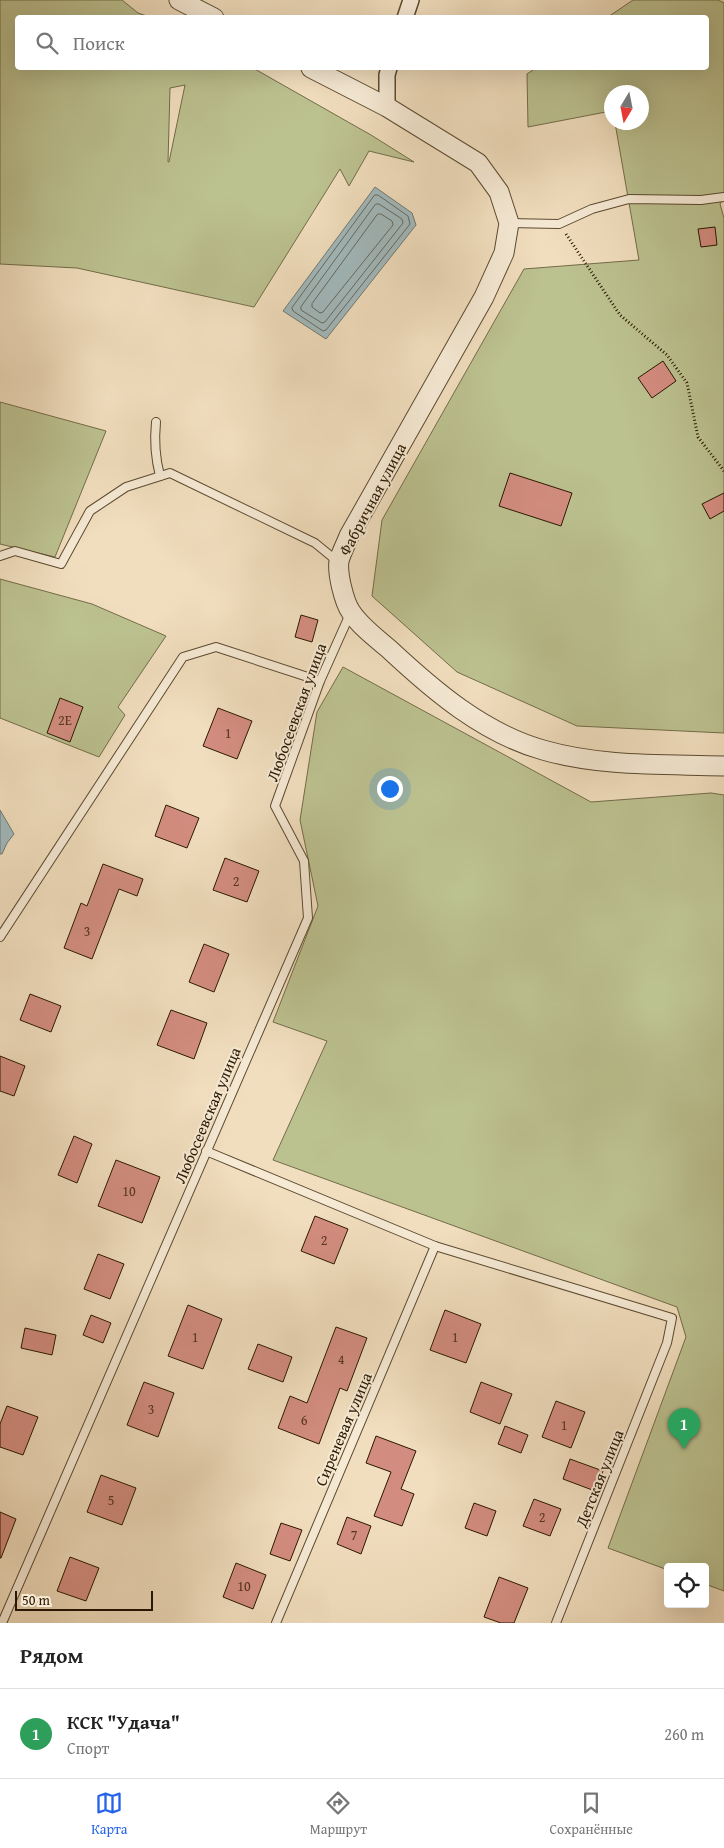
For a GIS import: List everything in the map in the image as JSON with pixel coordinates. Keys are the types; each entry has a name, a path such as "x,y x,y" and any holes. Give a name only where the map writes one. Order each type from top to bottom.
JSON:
{"street":[{"path":"180,0 208,15"},
{"path":"406,15 410,0"},
{"name":"Фабричная улица","path":"315,70 387,107 478,163 499,192 508,223 504,253 484,297 349,536 339,562 341,585 351,612 370,633 414,672 454,704 496,732 542,750 593,761 724,766"},
{"path":"387,107 388,70"}],"lane":[{"path":"508,223 559,224 592,209 630,199 701,200 724,197"},
{"path":"156,422 155,458 160,476"},
{"path":"0,556 15,551 61,564 90,511 126,487 170,473 315,543 339,562"},
{"name":"Любосеевская улица","path":"2,1623 308,918 304,861 275,806 320,681 351,612"},
{"path":"0,937 183,658 216,647 320,681"},
{"path":"206,1151 435,1246"},
{"name":"Детская улица","path":"435,1246 672,1318 667,1343 556,1623"},
{"name":"Сиреневая улица","path":"276,1623 435,1246"}],"path":[{"path":"559,224 620,315 668,355 687,383 698,437 724,471"}],"green space":[{"path":"0,0 122,0 138,13 144,15 15,15 15,70 257,70 371,135 414,162 369,151 349,186 340,169 254,307 77,268 0,264","holes":["185,85 169,162 170,88"]},
{"path":"633,0 718,0 724,3 724,198 720,204 724,218 724,733 577,726 457,672 372,596 382,520 524,269 639,260 616,130 649,130 649,85 604,85 604,112 528,127 527,74 533,70 709,70 709,15 611,15"},
{"path":"0,402 106,431 55,557 0,544"},
{"path":"0,579 92,604 166,636 118,707 125,715 99,757 0,718"},
{"path":"343,667 591,802 711,793 724,795 724,1591 709,1585 709,1563 664,1563 664,1569 608,1548 686,1337 677,1307 273,1160 327,1041 273,1022 318,906 300,820 317,712"}],"water":[{"path":"375,187 412,213 416,225 326,339 283,311"},
{"path":"0,810 14,834 2,854 0,854"}],"building":[{"path":"715,227 717,245 701,247 698,229"},
{"path":"663,361 676,381 652,398 638,378"},
{"path":"510,473 572,493 561,526 499,506"},
{"path":"724,493 724,511 710,519 702,504"},
{"path":"301,615 318,620 312,642 295,637"},
{"path":"60,698 83,707 70,742 47,733"},
{"path":"218,708 252,721 237,759 203,746"},
{"path":"166,805 199,818 187,848 155,836"},
{"path":"225,858 259,871 247,902 213,890"},
{"path":"103,864 143,879 137,896 119,889 92,959 64,948 81,903 87,906"},
{"path":"204,944 229,954 214,992 189,982"},
{"path":"30,994 61,1006 51,1032 20,1020"},
{"path":"171,1010 207,1023 194,1059 157,1045"},
{"path":"0,1056 25,1066 14,1096 0,1091"},
{"path":"74,1136 92,1144 77,1183 58,1175"},
{"path":"116,1160 160,1177 142,1223 98,1206"},
{"path":"315,1216 348,1229 334,1264 301,1251"},
{"path":"98,1254 124,1264 110,1299 84,1289"},
{"path":"188,1305 222,1319 203,1369 168,1356"},
{"path":"445,1310 481,1324 466,1363 430,1350"},
{"path":"91,1315 111,1323 103,1343 83,1335"},
{"path":"336,1327 367,1338 347,1391 340,1388 319,1444 278,1428 290,1396 307,1403"},
{"path":"25,1328 56,1335 52,1355 21,1348"},
{"path":"258,1344 292,1357 283,1382 248,1369"},
{"path":"144,1382 174,1393 158,1437 127,1425"},
{"path":"481,1382 512,1394 500,1424 470,1412"},
{"path":"556,1401 585,1412 571,1448 542,1437"},
{"path":"7,1406 38,1417 23,1455 0,1447 0,1424"},
{"path":"505,1426 528,1435 521,1453 498,1444"},
{"path":"376,1436 416,1451 401,1489 414,1494 402,1526 374,1516 391,1472 366,1463"},
{"path":"570,1459 603,1471 595,1491 563,1479"},
{"path":"101,1475 136,1488 122,1525 87,1512"},
{"path":"534,1499 561,1509 550,1536 523,1526"},
{"path":"474,1503 496,1511 487,1536 465,1528"},
{"path":"0,1512 16,1519 1,1558 0,1558"},
{"path":"347,1517 371,1526 361,1554 337,1544"},
{"path":"281,1523 302,1530 290,1561 270,1554"},
{"path":"70,1557 99,1568 86,1601 57,1591"},
{"path":"236,1563 266,1575 253,1609 223,1597"},
{"path":"499,1577 528,1588 514,1623 501,1623 484,1617"}],"place":[{"name":"КСК \"Удача\"","path":"684,1449"}]}
